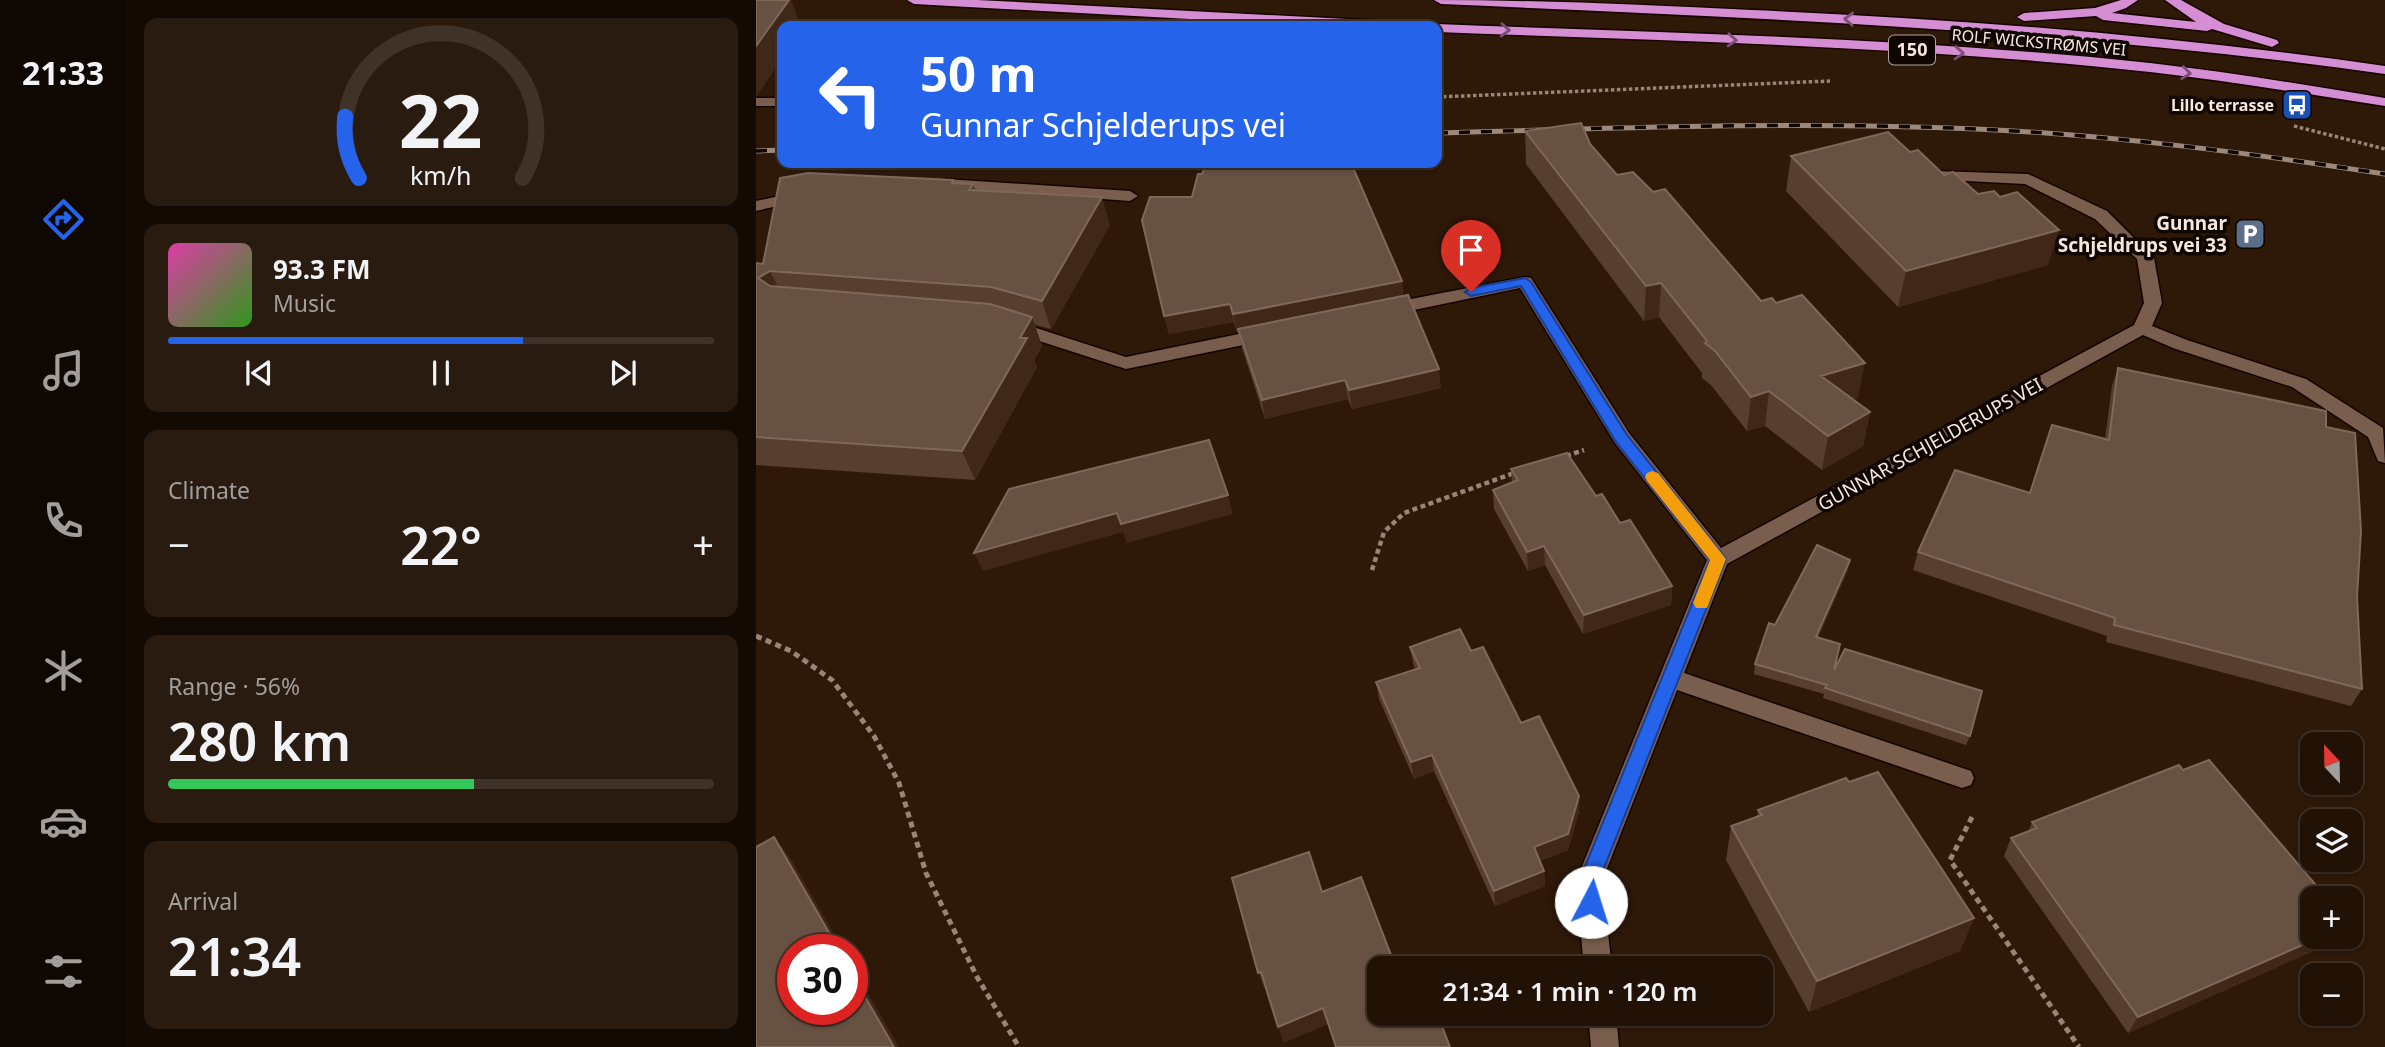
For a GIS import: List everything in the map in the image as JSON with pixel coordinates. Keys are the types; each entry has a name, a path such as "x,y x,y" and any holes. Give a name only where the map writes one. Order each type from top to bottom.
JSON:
{"highway":[{"path":"914,0 1293,21"},
{"name":"ROLF WICKSTRØMS VEI","path":"1441,0 2037,28 2384,70"},
{"name":"150","path":"1917,21 2079,13 2125,5 2131,0"},
{"name":"150","path":"2172,0 2189,14 2226,29 2384,70"},
{"name":"150","path":"2079,13 2226,29"},
{"name":"ROLF WICKSTRØMS VEI","path":"1442,28 1871,47 2036,58 2258,82 2385,102"}],"street":[{"path":"756,102 777,102"},
{"path":"1934,176 2028,180 2102,215 2145,258 2153,303 2142,328 2180,344 2300,383 2376,433 2385,456"},
{"path":"934,183 1130,197"},
{"path":"756,206 817,193"},
{"path":"1365,314 1525,282 1622,438 1718,559 1589,881 1597,956"},
{"path":"988,323 1027,330 1074,348 1126,363 1285,330"},
{"name":"GUNNAR SCHJELDERUPS VEI","path":"1718,559 2142,328"},
{"path":"1670,678 1962,778"},
{"path":"1603,1026 1605,1047"}],"path":[{"path":"1442,97 1838,81"},
{"path":"2293,126 2385,149"},
{"path":"1557,459 1622,438"},
{"path":"1372,570 1384,531 1404,513 1519,471"},
{"path":"756,636 791,651 832,680 874,736 899,783 926,873 977,977 1019,1047"},
{"path":"1974,813 1950,860 2079,1047"}],"building":[{"path":"756,0 789,0 756,46"},
{"path":"1581,123 1590,144 1617,175 1633,172 1653,192 1665,189 1761,301 1772,298 1776,303 1802,295 1865,363 1821,376 1870,412 1828,436 1769,391 1751,397 1715,351 1705,343 1707,341 1661,283 1646,286 1525,131"},
{"path":"1888,132 1910,152 1918,150 1944,175 1953,172 1978,194 1994,191 2000,197 2017,192 2059,230 1906,271 1791,156"},
{"path":"1205,168 1353,168 1402,281 1233,314 1230,304 1164,316 1142,220 1150,197 1192,197 1198,174 1202,174"},
{"path":"808,173 953,180 952,183 973,184 969,190 1102,197 1042,301 991,287 770,271 758,278 770,286 990,304 1032,317 1020,338 1027,338 962,451 756,437 756,263 763,264 780,178"},
{"path":"1408,295 1439,369 1349,390 1345,380 1262,400 1238,329"},
{"path":"2118,368 2326,411 2326,427 2355,433 2361,531 2357,597 2362,689 2114,625 2115,618 1918,552 1955,470 2030,493 2052,425 2109,440"},
{"path":"1209,440 1228,495 1121,524 1117,513 974,553 1009,489"},
{"path":"1567,453 1596,496 1602,494 1620,523 1630,520 1672,586 1584,615 1544,546 1527,552 1493,490 1518,480 1511,469"},
{"path":"1817,545 1850,560 1816,637 1840,644 1834,670 1845,649 1982,691 1970,736 1825,688 1827,685 1755,664 1769,623 1775,625"},
{"path":"1460,629 1471,651 1483,647 1521,723 1539,716 1579,796 1568,834 1534,847 1544,871 1494,891 1432,755 1411,762 1376,682 1420,668 1410,647"},
{"path":"2209,760 2300,866 2300,872 2305,872 2317,886 2300,886 2300,946 2138,1017 2011,838 2037,828 2032,822 2179,765 2183,770"},
{"path":"1878,772 1974,918 1817,981 1731,826 1762,815 1758,810 1846,778 1849,782"},
{"path":"774,837 830,934 777,934 777,1025 868,1025 868,1002 894,1047 756,1047 756,847"},
{"path":"1309,852 1322,892 1361,877 1391,956 1367,956 1367,1026 1442,1026 1450,1047 1336,1047 1323,1008 1278,1027 1261,972 1258,973 1232,878"}],"railway":[{"path":"1442,133 1774,125 1976,129 2181,146 2385,174"},
{"path":"756,151 777,150"}],"slow traffic":[{"path":"1652,477 1718,559 1701,603"}],"place":[{"name":"Lillo terrasse","path":"2297,105"},
{"name":"Gunnar Schjeldrups vei 33","path":"2250,234"}],"route":[{"path":"1471,292 1525,282 1622,438 1718,559 1589,881 1591,902"}]}
